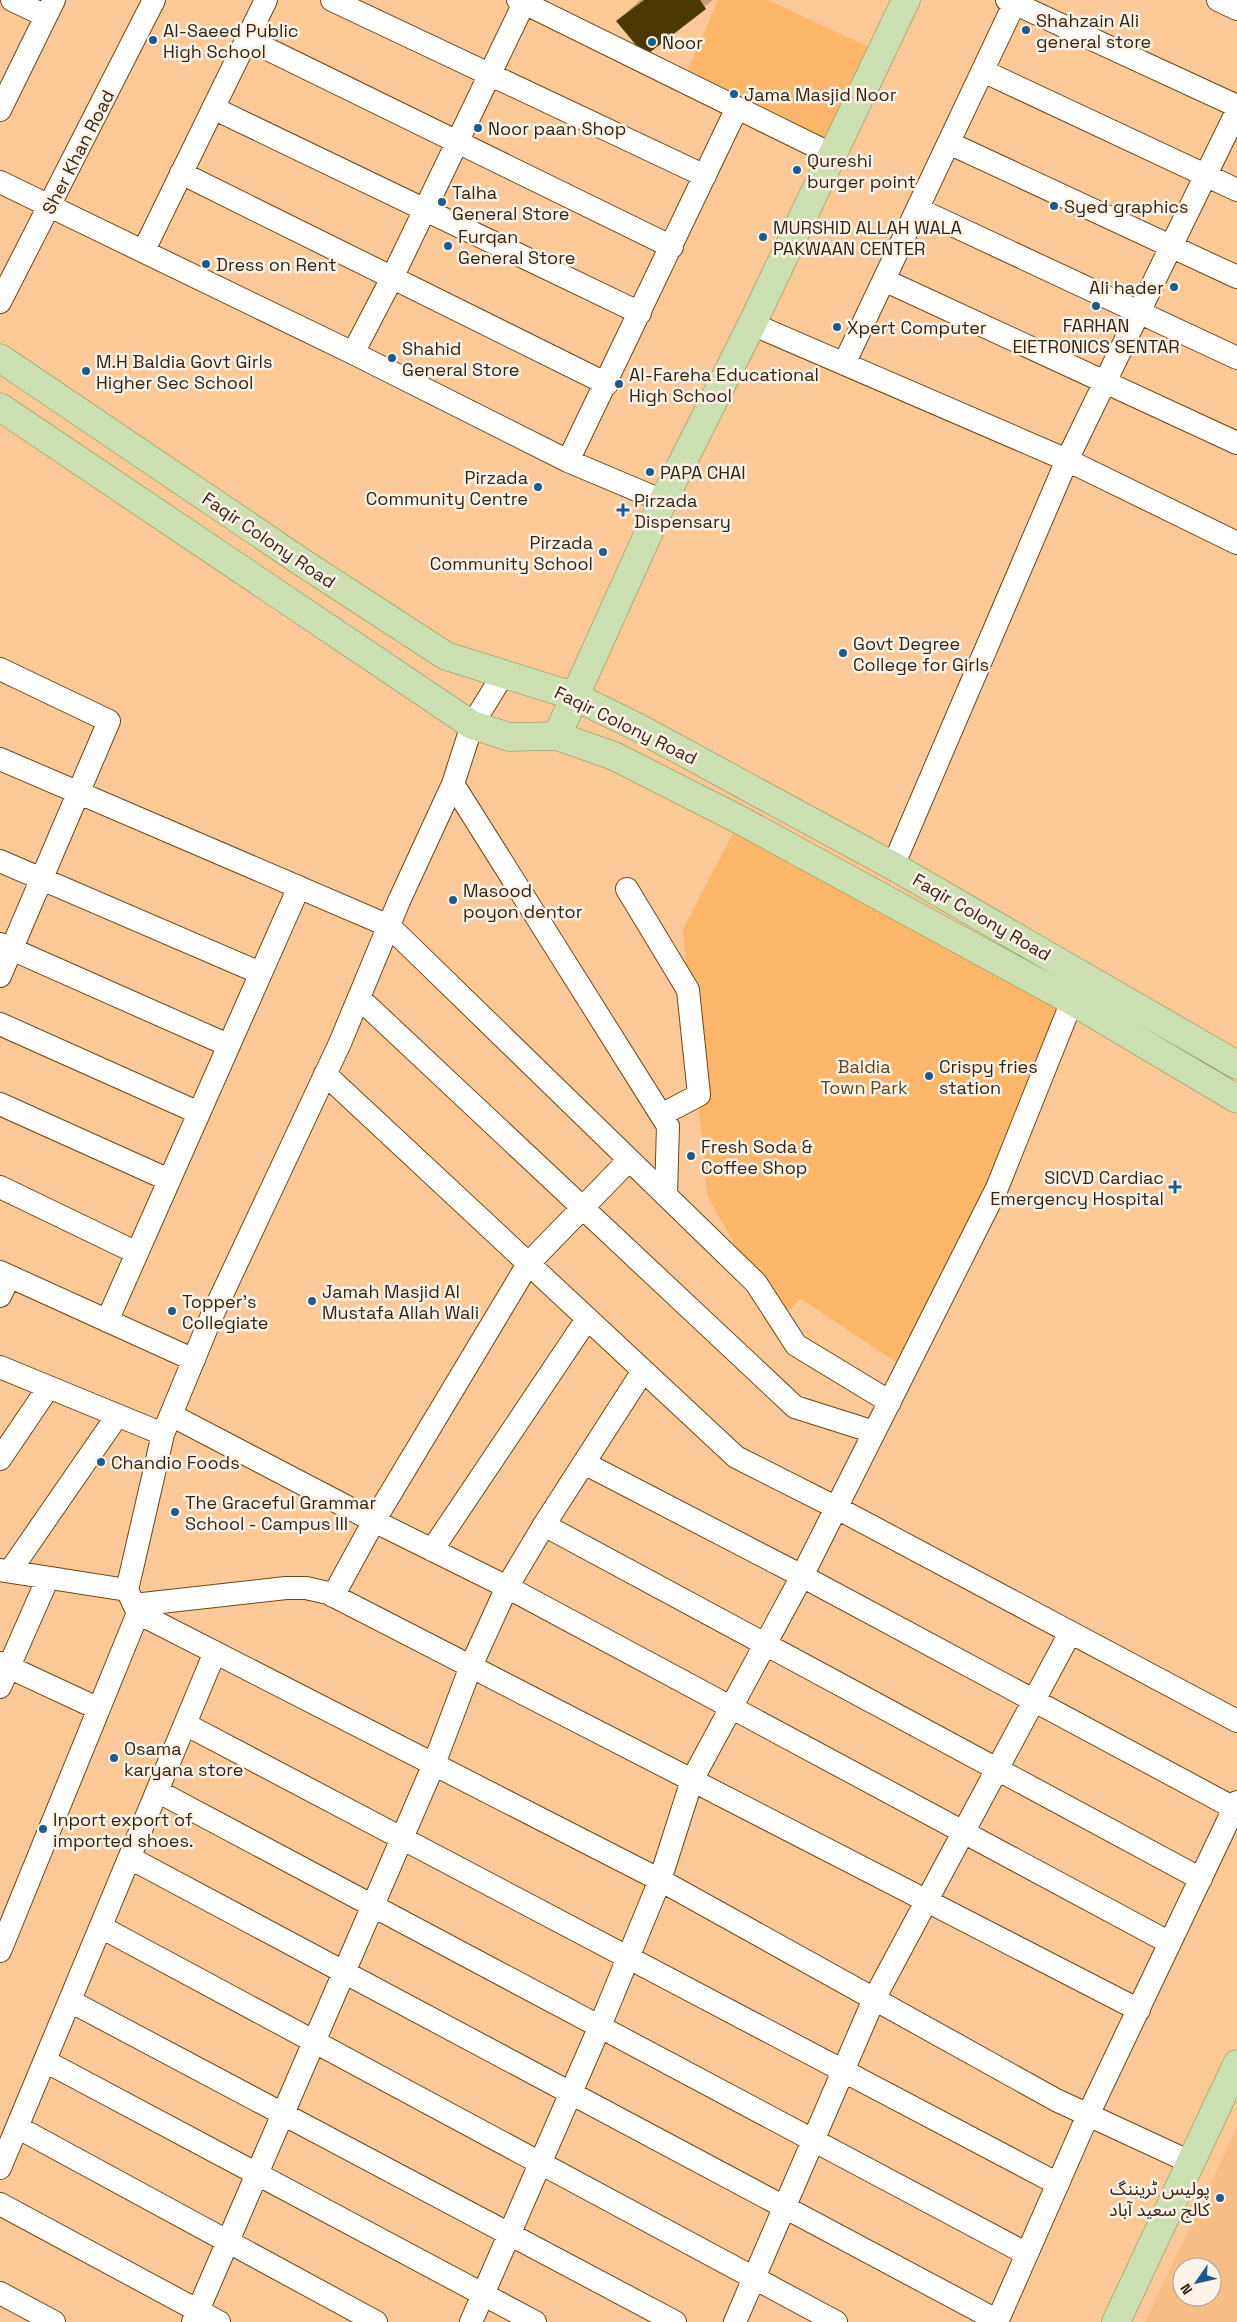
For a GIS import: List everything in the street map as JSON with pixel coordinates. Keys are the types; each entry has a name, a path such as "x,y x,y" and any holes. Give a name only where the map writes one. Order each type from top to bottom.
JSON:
{"main road":[{"path":"557,736 663,501 752,324 906,0"},
{"name":"Faqir Colony Road","path":"0,358 300,561 446,656 574,696 639,728 893,866 1237,1065"},
{"name":"Faqir Colony Road","path":"0,406 472,725 509,737 557,736 614,756 740,820 1072,1001 1237,1099"},
{"path":"1116,2322 1237,2064"}],"street":[{"path":"0,110 6,85 50,8 12,0"},
{"name":"Sher Khan Road","path":"0,302 154,0"},
{"path":"144,250 266,0"},
{"path":"332,0 705,176"},
{"path":"1218,0 1237,9"},
{"path":"844,364 983,71 1013,1 1237,106"},
{"path":"353,353 392,278 458,142 521,2 833,155"},
{"path":"247,39 672,247"},
{"path":"983,71 1237,190"},
{"path":"214,108 640,313"},
{"path":"568,461 607,384 737,108"},
{"path":"893,866 1067,460 1237,112"},
{"path":"949,143 1237,276"},
{"path":"181,173 607,384"},
{"path":"0,182 144,250 568,461 663,501"},
{"path":"918,209 1237,358"},
{"path":"884,280 1237,443"},
{"path":"752,324 1067,460 1237,543"},
{"path":"0,669 109,720 80,793 42,879 6,946 0,976"},
{"path":"0,1951 5,1924 99,1709 133,1603 167,1424 214,1311 325,1074 453,784 472,725 504,673"},
{"path":"0,758 389,926 756,1283 796,1345 890,1402"},
{"path":"453,784 668,1126 666,1195"},
{"path":"0,861 260,973"},
{"path":"107,1321 298,887"},
{"path":"628,889 688,990 699,1095 662,1115"},
{"path":"6,946 228,1046"},
{"path":"470,2322 600,2026 660,1880 692,1780 802,1576 997,1188 1072,1001 1087,977"},
{"path":"358,998 795,1406 874,1432"},
{"path":"0,1024 199,1113"},
{"path":"325,1074 736,1457 837,1508 1237,1721"},
{"path":"0,1104 169,1180"},
{"path":"333,1596 374,1521 528,1264 629,1160"},
{"path":"0,1187 137,1253"},
{"path":"3,1282 107,1321 194,1360"},
{"path":"432,1550 587,1319"},
{"path":"0,1367 117,1416 167,1424 374,1521 507,1587 732,1706 1170,1943"},
{"path":"196,2316 434,1764 471,1666 507,1587 544,1525 643,1371"},
{"path":"0,1459 48,1388"},
{"path":"117,1416 5,1571 48,1578 133,1603 215,1652 660,1880 1056,2100 1190,2162"},
{"path":"130,1858 997,2322 1088,2115 1236,1805 1033,1702 802,1576 584,1463"},
{"path":"544,1525 1200,1879"},
{"path":"48,1578 3,1672 99,1709"},
{"path":"133,1603 286,1588 306,1588 333,1596 1139,2010"},
{"path":"735,2322 874,1998 1070,1633"},
{"path":"0,2168 215,1652"},
{"path":"185,1724 1058,2184"},
{"path":"157,1792 1027,2254"},
{"path":"101,1927 836,2322"},
{"path":"70,2001 675,2322"},
{"path":"45,2061 535,2322"},
{"path":"17,2127 376,2322"},
{"path":"0,2204 196,2316 219,2322"},
{"path":"0,2293 54,2322"}],"shaded area":[{"name":"پولیس ٹریننگ کالج سعید آباد","path":"1237,2128 1237,2322 1145,2322 1172,2265 1172,2307 1222,2307 1222,2257 1176,2257"}],"green space":[{"path":"718,0 768,0 881,53 833,155 683,81"},
{"name":"Baldia Town Park","path":"740,820 1072,1001 906,1369 801,1299 779,1319 756,1283 707,1195 683,929"}],"building":[{"path":"644,0 700,0 706,9 645,56 616,21"}],"place":[{"name":"Shahzain Ali general store","path":"1026,30"},
{"name":"Al-Saeed Public High School","path":"153,40"},
{"name":"Noor","path":"652,42"},
{"name":"Jama Masjid Noor","path":"734,94"},
{"name":"Noor paan Shop","path":"478,128"},
{"name":"Qureshi burger point","path":"797,170"},
{"name":"Talha General Store","path":"442,202"},
{"name":"Syed graphics","path":"1054,206"},
{"name":"MURSHID ALLAH WALA PAKWAAN CENTER","path":"763,237"},
{"name":"Furqan General Store","path":"448,246"},
{"name":"Dress on Rent","path":"206,264"},
{"name":"Ali hader","path":"1174,287"},
{"name":"FARHAN EIETRONICS SENTAR","path":"1096,306"},
{"name":"Xpert Computer","path":"837,327"},
{"name":"Shahid General Store","path":"392,358"},
{"name":"M.H Baldia Govt Girls Higher Sec School","path":"86,371"},
{"name":"Al-Fareha Educational High School","path":"619,384"},
{"name":"PAPA CHAI","path":"650,472"},
{"name":"Pirzada Community Centre","path":"538,487"},
{"name":"Pirzada Dispensary","path":"623,510"},
{"name":"Pirzada Community School","path":"603,552"},
{"name":"Govt Degree College for Girls","path":"843,653"},
{"name":"Masood poyon dentor","path":"453,900"},
{"name":"Crispy fries station","path":"929,1076"},
{"name":"Fresh Soda & Coffee Shop","path":"691,1156"},
{"name":"SICVD Cardiac Emergency Hospital","path":"1175,1187"},
{"name":"Jamah Masjid Al Mustafa Allah Wali","path":"312,1301"},
{"name":"Topper's Collegiate","path":"172,1311"},
{"name":"Chandio Foods","path":"101,1462"},
{"name":"The Graceful Grammar School - Campus III","path":"175,1512"},
{"name":"Osama karyana store","path":"114,1758"},
{"name":"Inport export of imported shoes.","path":"43,1829"},
{"name":"پولیس ٹریننگ کالج سعید آباد","path":"1220,2198"}]}
